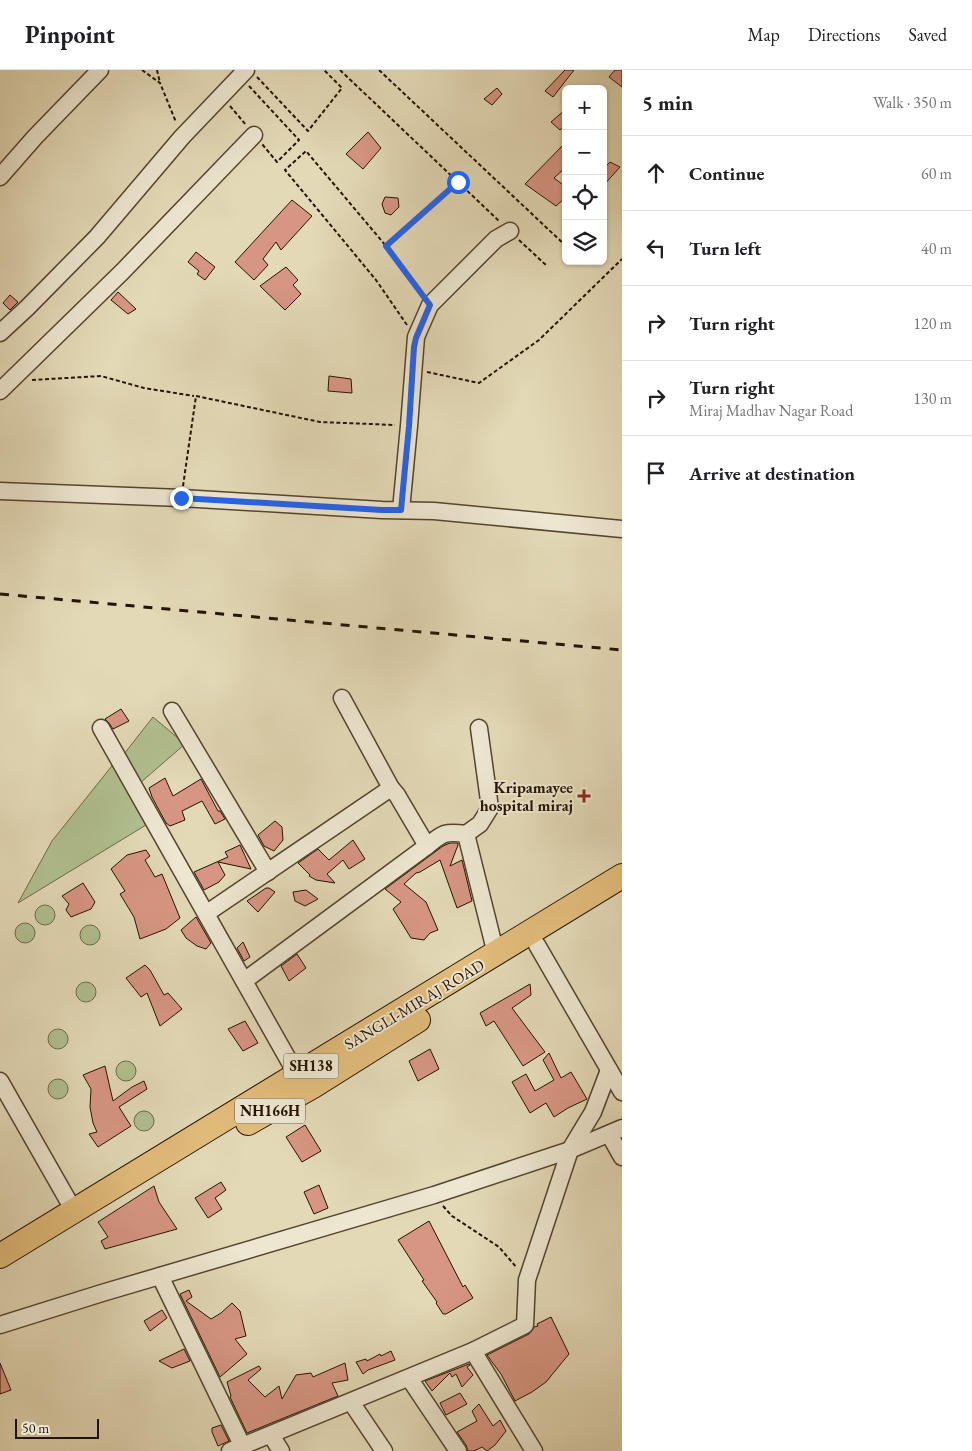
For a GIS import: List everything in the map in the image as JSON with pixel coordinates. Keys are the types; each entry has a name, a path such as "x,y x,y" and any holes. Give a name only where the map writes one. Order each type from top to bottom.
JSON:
{"highway":[{"name":"SANGLI-MIRAJ ROAD","path":"0,1256 622,876"},
{"name":"SANGLI-MIRAJ ROAD","path":"0,1272 136,1187 313,1086 622,893"}],"street":[{"path":"0,177 35,137 100,70"},
{"path":"0,333 96,237 182,137 222,96 248,74"},
{"path":"6,386 123,271 254,135"},
{"path":"401,510 416,338 430,305 496,239 510,231"},
{"path":"0,491 434,511 622,529"},
{"path":"342,698 391,788 427,846"},
{"path":"172,711 268,872"},
{"path":"101,728 297,1075"},
{"path":"244,981 442,834 454,832 466,834 480,824 490,808 479,728"},
{"path":"206,914 391,788"},
{"path":"466,834 496,954"},
{"path":"538,945 622,1092"},
{"path":"160,1276 237,1449 473,1351 525,1325 527,1280 570,1150 593,1112 609,1070"},
{"path":"0,1080 6,1107 74,1211"},
{"path":"0,1325 434,1195 570,1150 615,1131 622,1157"},
{"path":"473,1351 534,1451"},
{"path":"409,1378 458,1451"},
{"path":"351,1402 384,1451"},
{"path":"270,1435 281,1451"}],"path":[{"path":"142,70 160,83"},
{"path":"157,70 160,83 182,137"},
{"path":"248,74 308,131 342,88 324,70"},
{"path":"340,70 546,266"},
{"path":"379,70 562,242"},
{"path":"222,96 277,162 299,140 248,74"},
{"path":"416,338 376,280 285,170 306,151 386,246 430,305"},
{"path":"386,246 458,182"},
{"path":"413,369 479,383 539,340 622,259"},
{"path":"6,386 101,376 144,388 196,396 320,422 409,426"},
{"path":"181,498 196,396"},
{"path":"434,1195 452,1216 499,1248 527,1280"}],"green space":[{"path":"153,717 185,744 140,783 124,754"},
{"path":"115,762 146,825 18,903 52,841"},
{"path":"41,905 49,905 55,911 55,919 49,925 41,925 35,919 35,911"},
{"path":"21,923 29,923 35,929 35,937 29,943 21,943 15,937 15,929"},
{"path":"86,925 94,925 100,931 100,939 94,945 86,945 80,939 80,931"},
{"path":"82,982 90,982 96,988 96,996 90,1002 82,1002 76,996 76,988"},
{"path":"54,1029 62,1029 68,1035 68,1043 62,1049 54,1049 48,1043 48,1035"},
{"path":"122,1061 130,1061 136,1067 136,1075 130,1081 122,1081 116,1075 116,1067"},
{"path":"54,1079 62,1079 68,1085 68,1093 62,1099 54,1099 48,1093 48,1085"},
{"path":"140,1111 148,1111 154,1117 154,1125 148,1131 140,1131 134,1125 134,1117"}],"building":[{"path":"565,70 574,70 553,97 545,91"},
{"path":"615,70 622,70 622,87 609,77"},
{"path":"497,88 502,94 492,105 484,99"},
{"path":"562,112 562,128 560,130 551,122"},
{"path":"368,132 381,148 363,169 346,154"},
{"path":"562,146 562,171 554,178 562,184 562,201 556,206 525,184"},
{"path":"610,162 620,167 607,182 607,175 607,165"},
{"path":"385,197 398,198 399,207 391,215 385,213 382,204"},
{"path":"292,200 312,216 281,250 276,242 263,259 268,265 254,280 235,262"},
{"path":"196,252 215,267 205,280 197,274 199,271 188,262"},
{"path":"286,267 298,280 293,285 301,294 285,310 260,286"},
{"path":"118,292 136,309 128,314 111,300"},
{"path":"10,295 18,302 10,310 3,303"},
{"path":"329,376 351,379 352,393 328,391"},
{"path":"121,709 129,721 113,729 105,719"},
{"path":"165,778 173,796 201,779 218,811 220,811 225,819 215,824 202,801 182,811 185,820 170,826 166,823 149,788"},
{"path":"275,821 282,827 283,840 274,851 264,846 258,835"},
{"path":"353,840 365,859 349,869 343,860 327,874 335,883 316,880 309,876 298,863 318,849 329,860"},
{"path":"450,843 458,843 458,845 450,866 462,860 472,901 457,908 440,860 416,873 404,884 426,902 438,930 430,933 424,940 411,938 393,909 401,902 385,889 443,846"},
{"path":"240,845 251,869 218,862 225,875 219,882 204,890 194,872 228,857 225,852"},
{"path":"146,850 150,856 145,860 155,877 162,874 180,918 166,929 140,939 134,917 120,894 125,891 111,869 127,855"},
{"path":"83,883 95,902 91,909 71,917 66,910 69,904 62,896"},
{"path":"266,888 275,892 258,912 247,901"},
{"path":"306,890 318,899 305,906 295,901 293,892"},
{"path":"196,917 211,943 206,949 197,946 186,938 181,930"},
{"path":"243,942 250,957 244,961 237,948"},
{"path":"297,954 306,968 289,981 281,966"},
{"path":"145,965 150,970 164,995 168,993 182,1009 160,1026 147,993 141,997 126,978"},
{"path":"530,984 531,995 512,1008 545,1052 523,1066 494,1021 486,1026 480,1013"},
{"path":"245,1021 258,1043 243,1051 228,1029"},
{"path":"430,1049 439,1069 418,1081 409,1061"},
{"path":"549,1053 561,1078 571,1072 587,1099 554,1117 546,1103 530,1113 512,1082 526,1074 535,1091 554,1080 543,1060"},
{"path":"105,1066 113,1101 144,1081 147,1089 119,1107 131,1126 98,1147 89,1134 97,1132 90,1107 91,1089 83,1075"},
{"path":"305,1125 321,1151 302,1162 286,1137"},
{"path":"221,1182 226,1190 215,1198 222,1209 208,1218 195,1198"},
{"path":"319,1185 328,1208 314,1214 304,1192"},
{"path":"154,1186 159,1202 177,1229 105,1249 101,1241 108,1237 98,1222"},
{"path":"429,1221 463,1287 465,1285 473,1298 446,1314 443,1314 398,1240"},
{"path":"189,1290 192,1297 186,1301 211,1319 232,1303 240,1311 246,1336 235,1339 247,1354 220,1377 180,1294"},
{"path":"162,1310 167,1318 150,1331 144,1321"},
{"path":"551,1317 569,1354 546,1382 515,1401 501,1374 487,1355 529,1334 534,1327 538,1326 537,1324"},
{"path":"184,1349 190,1361 172,1368 159,1361"},
{"path":"391,1351 395,1360 368,1370 363,1374 356,1362 366,1359 367,1361"},
{"path":"0,1363 11,1390 0,1394"},
{"path":"345,1363 348,1380 332,1383 338,1396 247,1433 230,1397 227,1382 259,1366 261,1369 248,1380 265,1397 279,1386 282,1399 296,1375 311,1373 313,1377"},
{"path":"469,1364 467,1367 473,1375 462,1387 456,1374 452,1377 450,1373 432,1391 425,1381"},
{"path":"460,1393 467,1404 446,1415 440,1403"},
{"path":"479,1404 493,1426 500,1420 506,1431 495,1445 487,1451 482,1447 474,1451 468,1451 457,1432 477,1421 472,1411"},
{"path":"221,1425 229,1441 218,1446 212,1428"}],"railway":[{"path":"0,594 622,650"}],"place":[{"name":"Kripamayee hospital miraj","path":"584,796"}],"route":[{"path":"181,498 401,510 414,347 430,305 386,246 458,182"}]}
